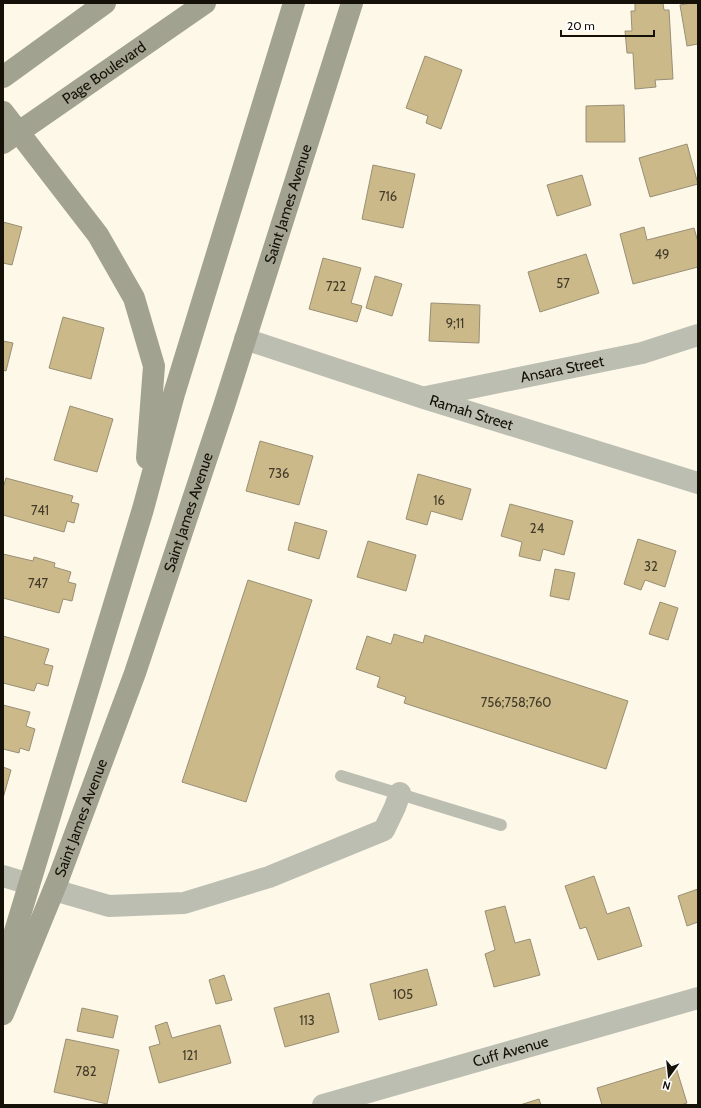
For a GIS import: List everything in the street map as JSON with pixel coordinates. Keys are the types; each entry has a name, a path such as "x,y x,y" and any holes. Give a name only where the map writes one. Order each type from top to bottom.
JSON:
{"main road":[{"path":"3,77 105,3"},
{"name":"Page Boulevard","path":"11,138 205,3"},
{"name":"Saint James Avenue","path":"3,971 144,510 174,394 294,3"},
{"name":"Saint James Avenue","path":"3,1014 54,890 135,673 245,339 352,3"},
{"path":"3,112 11,138 98,236 134,298 154,366 144,510"}],"street":[{"name":"Ansara Street","path":"424,398 642,353 698,335"},
{"name":"Ramah Street","path":"245,339 424,398 698,483"},
{"path":"54,890 109,906 184,903 269,877 384,830 400,793"},
{"path":"3,876 29,884"},
{"name":"Cuff Avenue","path":"323,1105 698,998"}],"lane":[{"path":"341,776 501,825"}],"building":[{"path":"635,3 663,3 664,10 669,10 673,79 655,80 656,87 635,89 633,53 627,53 625,31 632,31 631,11 635,11"},
{"path":"698,3 698,44 687,46 680,5"},
{"path":"425,56 462,70 441,129 426,123 428,116 406,108"},
{"path":"624,105 625,142 586,142 586,106"},
{"path":"687,144 698,184 650,197 639,158"},
{"path":"373,165 415,174 403,228 362,219"},
{"path":"582,175 591,205 557,216 547,185"},
{"path":"3,222 22,227 12,265 3,263"},
{"path":"644,227 647,240 694,228 698,242 698,267 633,284 620,234"},
{"path":"586,254 599,293 540,312 528,272"},
{"path":"323,258 361,268 351,303 362,306 357,322 309,309"},
{"path":"375,276 402,284 392,316 366,308"},
{"path":"431,303 480,305 479,343 429,341"},
{"path":"63,317 104,328 91,379 49,368"},
{"path":"3,341 13,343 6,371 3,370"},
{"path":"70,406 113,419 97,472 54,460"},
{"path":"260,441 313,456 299,505 246,491"},
{"path":"418,474 471,489 462,520 431,511 427,525 406,519"},
{"path":"6,478 73,496 71,502 79,504 74,523 67,521 64,532 3,515 3,488"},
{"path":"510,504 573,521 564,555 543,549 540,561 519,556 522,542 501,536"},
{"path":"295,522 327,531 319,559 288,550"},
{"path":"638,539 676,551 665,587 645,580 641,590 624,584"},
{"path":"368,541 416,555 406,591 357,577"},
{"path":"3,554 33,561 34,557 55,563 54,567 71,572 68,582 76,584 72,601 63,599 59,613 3,598"},
{"path":"555,569 575,573 569,600 550,596"},
{"path":"248,580 312,600 246,802 182,782"},
{"path":"660,602 678,608 668,640 649,634"},
{"path":"394,634 423,643 425,635 628,701 606,769 404,703 406,697 377,687 380,677 356,669 367,636 391,644"},
{"path":"3,636 49,649 44,664 53,666 48,686 37,683 34,691 3,683"},
{"path":"3,705 30,712 26,726 35,729 29,751 20,748 19,753 3,749"},
{"path":"3,767 11,770 3,798"},
{"path":"594,876 607,914 629,907 642,946 598,960 586,927 580,929 565,886"},
{"path":"698,889 698,922 687,926 678,896"},
{"path":"505,906 515,943 530,939 540,975 494,987 485,954 495,950 485,911"},
{"path":"427,969 437,1005 379,1020 370,984"},
{"path":"224,975 232,1000 216,1004 209,980"},
{"path":"329,993 339,1032 285,1047 274,1008"},
{"path":"82,1008 118,1016 113,1038 77,1031"},
{"path":"167,1022 172,1038 220,1025 231,1063 159,1083 149,1047 160,1044 155,1026"},
{"path":"66,1039 119,1050 107,1104 54,1092"},
{"path":"675,1064 687,1103 681,1105 602,1105 597,1088"},
{"path":"539,1099 541,1105 520,1105"}]}
